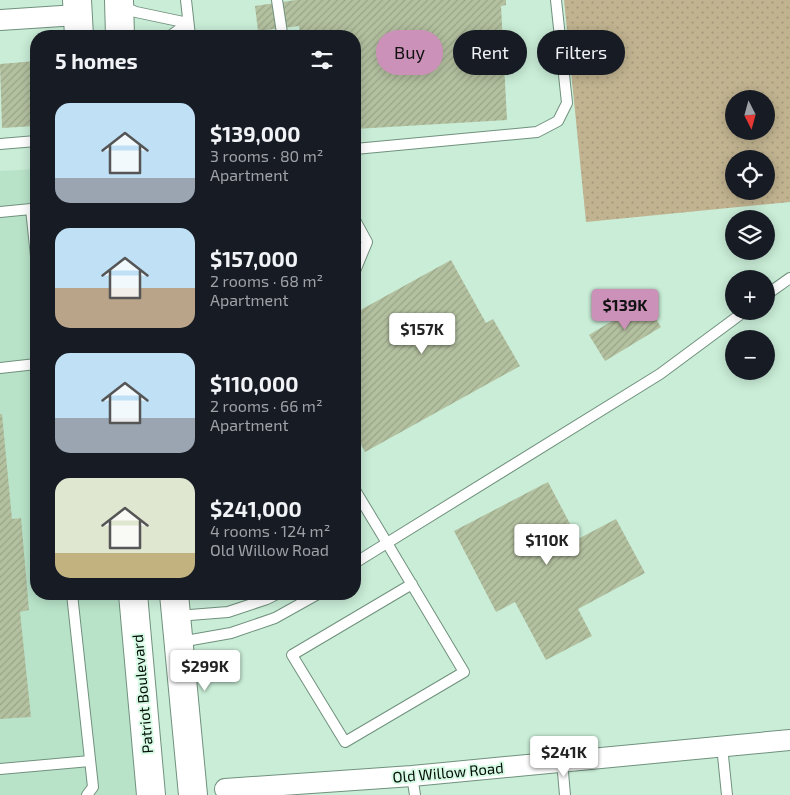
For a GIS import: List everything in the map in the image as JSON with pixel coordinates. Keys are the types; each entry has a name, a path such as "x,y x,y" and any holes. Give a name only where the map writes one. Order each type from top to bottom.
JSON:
{"main road":[{"path":"119,2 120,30"},
{"name":"Patriot Boulevard","path":"134,600 151,795"},
{"path":"176,617 192,795"}],"street":[{"path":"0,20 78,17"},
{"name":"Old Willow Road","path":"225,789 414,785 562,761 790,740"}],"lane":[{"path":"186,0 189,30"},
{"path":"277,0 282,30"},
{"path":"361,148 537,132 558,121 566,103 556,0"},
{"path":"119,2 136,12 188,23"},
{"path":"178,30 188,23"},
{"path":"0,144 30,142"},
{"path":"0,212 30,209"},
{"path":"361,231 367,242 361,256"},
{"path":"775,289 790,278"},
{"path":"361,559 660,374 733,320"},
{"path":"0,368 30,365"},
{"path":"361,500 412,584 464,672 345,742 292,655 412,584"},
{"path":"73,600 93,787 88,795"},
{"path":"176,617 228,612 264,600"},
{"path":"176,617 231,633 274,618 307,600"},
{"path":"722,746 726,795"},
{"path":"0,769 90,761"},
{"path":"562,761 565,795"}],"shaded area":[{"path":"564,0 790,0 790,202 586,222 571,75 625,75 625,30 567,30"},
{"path":"30,169 30,600 120,600 139,795 0,795 0,171"}],"building":[{"path":"296,0 506,0 506,5 501,6 502,30 453,30 453,75 505,75 507,120 361,129 361,30 299,30 299,26 258,30 255,6"},
{"path":"30,62 30,126 2,128 0,64"},
{"path":"451,260 486,323 493,319 520,366 365,452 361,445 361,310"},
{"path":"645,301 661,327 605,361 589,335"},
{"path":"0,414 2,414 12,519 21,518 29,610 20,612 31,717 0,719"},
{"path":"548,482 578,539 616,519 645,573 578,609 592,636 546,660 515,602 496,612 454,531"}]}
